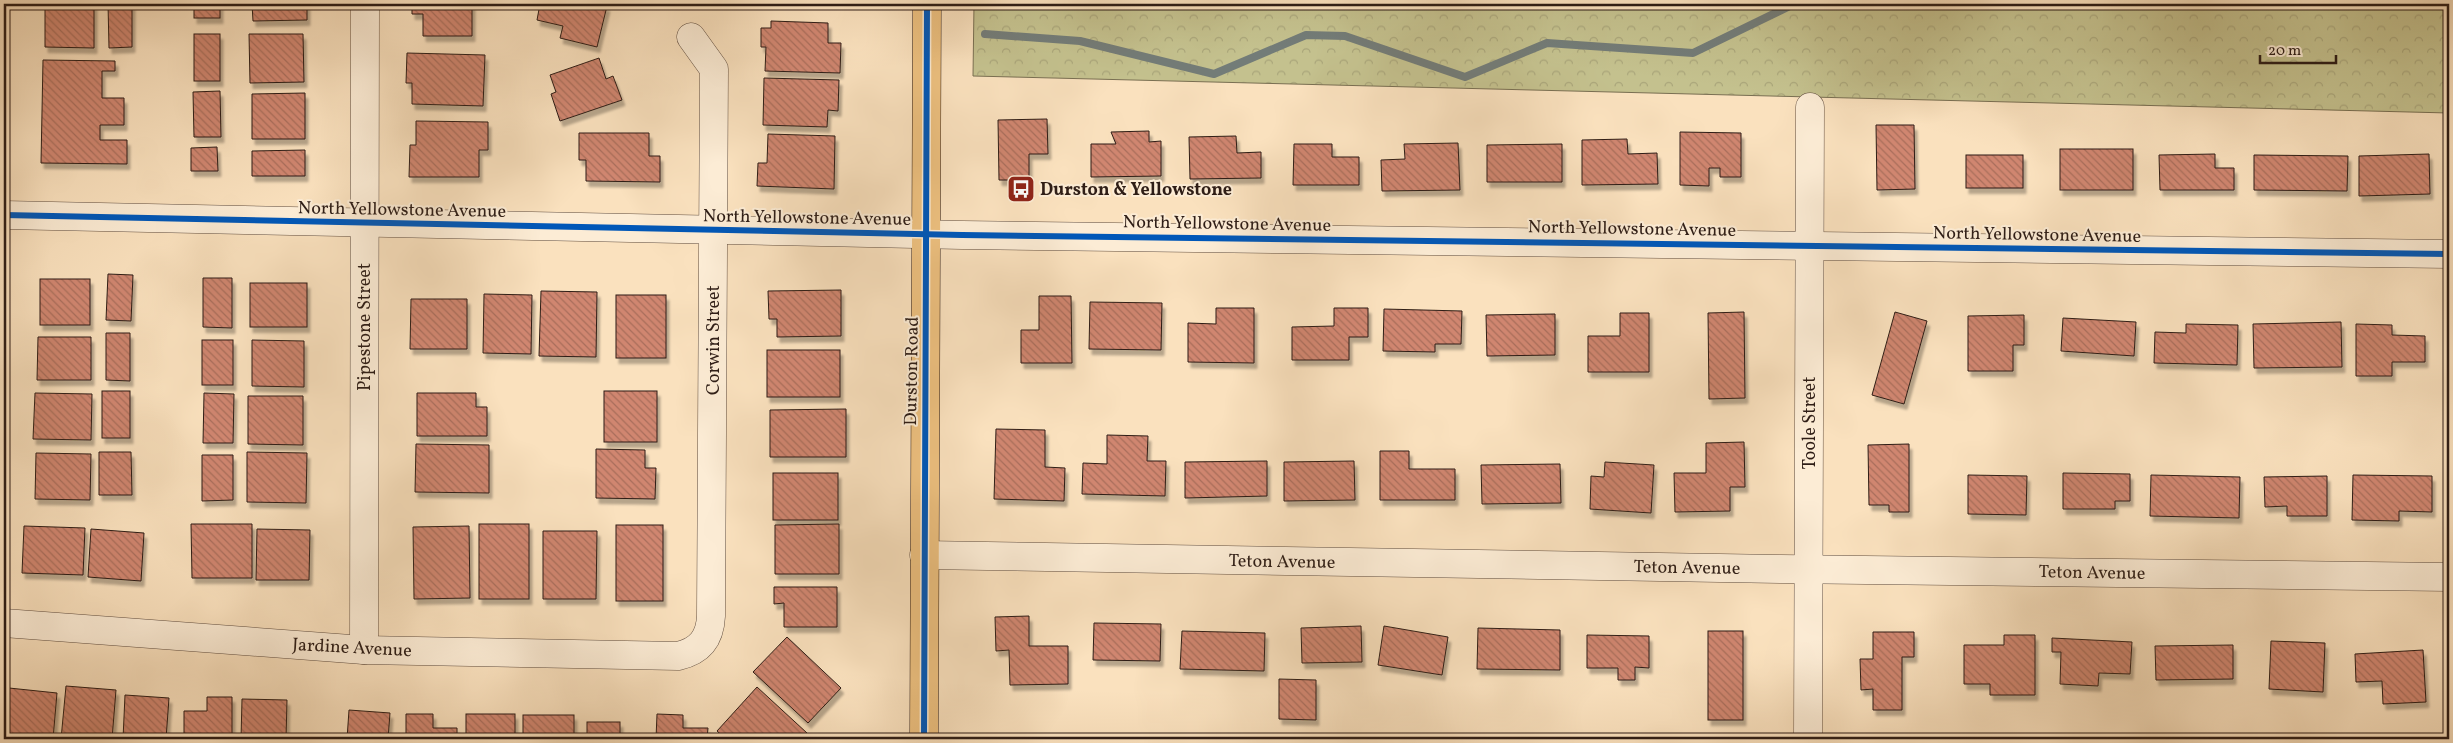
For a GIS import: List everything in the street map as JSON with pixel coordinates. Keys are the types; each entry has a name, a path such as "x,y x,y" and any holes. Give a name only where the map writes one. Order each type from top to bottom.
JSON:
{"main road":[{"name":"Durston Road","path":"924,739 927,4"}],"street":[{"name":"Pipestone Street","path":"364,650 365,4"},
{"name":"Corwin Street","path":"691,37 714,69 711,616 708,636 699,647"},
{"name":"Toole Street","path":"1808,739 1810,107"},
{"name":"North Yellowstone Avenue","path":"4,215 927,234 2449,254"},
{"name":"Teton Avenue","path":"924,555 2449,577"},
{"name":"Jardine Avenue","path":"4,623 364,650 678,656 692,653 699,647"}],"green space":[{"path":"974,4 2449,4 2449,113 973,76"}],"building":[{"path":"45,4 94,4 94,48 45,47"},
{"path":"108,4 132,4 132,47 109,48"},
{"path":"194,4 220,4 220,18 194,18"},
{"path":"252,4 307,4 307,20 253,21"},
{"path":"412,4 472,4 472,36 423,36 423,14 412,14"},
{"path":"540,4 597,4 607,6 597,47 560,38 563,26 537,20"},
{"path":"771,21 828,23 828,43 841,43 840,73 765,71 766,47 761,47 761,28 771,28"},
{"path":"194,34 220,34 220,81 194,81"},
{"path":"249,34 303,34 304,82 250,83"},
{"path":"407,53 485,55 483,106 412,104 412,83 406,83"},
{"path":"599,58 606,79 613,76 622,100 560,121 551,94 556,92 550,75"},
{"path":"43,60 115,61 115,71 102,71 102,98 124,98 124,125 100,125 100,140 127,140 127,164 41,163"},
{"path":"764,78 839,80 838,111 828,110 827,127 763,125"},
{"path":"220,91 221,137 194,137 193,92"},
{"path":"305,93 305,139 252,139 252,94"},
{"path":"1047,119 1048,154 1029,154 1029,180 999,180 998,120"},
{"path":"416,121 488,122 488,150 479,150 479,177 409,177 410,145 416,145"},
{"path":"1876,125 1914,125 1915,189 1877,190"},
{"path":"1149,131 1149,142 1161,141 1161,176 1091,177 1091,144 1116,144 1111,132"},
{"path":"1680,132 1741,133 1741,177 1720,177 1720,168 1709,168 1709,186 1680,185"},
{"path":"579,133 649,133 649,156 660,156 660,182 586,181 586,160 579,160"},
{"path":"768,134 835,136 834,189 757,186 758,163 767,163"},
{"path":"1236,136 1237,153 1261,152 1261,178 1190,179 1189,137"},
{"path":"1627,139 1628,154 1657,153 1658,184 1582,185 1582,140"},
{"path":"1458,143 1460,190 1382,191 1381,160 1405,159 1404,144"},
{"path":"1294,144 1332,144 1332,157 1359,157 1359,185 1293,185"},
{"path":"1562,144 1562,182 1487,182 1487,145"},
{"path":"217,147 218,171 191,171 191,148"},
{"path":"2060,149 2133,149 2133,190 2060,190"},
{"path":"305,150 305,176 252,176 252,151"},
{"path":"2215,154 2215,168 2234,168 2234,190 2160,190 2159,155"},
{"path":"2429,154 2430,194 2359,196 2359,156"},
{"path":"1966,155 2023,155 2023,188 1966,188"},
{"path":"2254,155 2348,156 2347,191 2254,190"},
{"path":"108,274 133,275 131,321 106,320"},
{"path":"203,278 232,278 232,328 203,327"},
{"path":"40,279 90,279 90,325 40,325"},
{"path":"250,283 307,283 307,327 250,327"},
{"path":"841,290 841,336 777,337 777,319 769,319 768,291"},
{"path":"541,291 597,292 596,357 539,356"},
{"path":"484,294 532,295 531,354 483,353"},
{"path":"616,295 666,295 666,358 616,358"},
{"path":"1039,296 1071,296 1072,363 1021,363 1021,330 1039,330"},
{"path":"411,299 467,299 467,349 410,349"},
{"path":"1090,302 1162,303 1161,350 1089,349"},
{"path":"1216,308 1254,308 1254,363 1188,362 1188,323 1216,324"},
{"path":"1334,308 1368,308 1368,337 1349,337 1349,360 1292,360 1292,327 1334,326"},
{"path":"1384,309 1462,311 1461,344 1435,344 1435,352 1383,351"},
{"path":"1744,312 1745,398 1709,399 1708,313"},
{"path":"1895,312 1927,321 1904,404 1872,395"},
{"path":"1620,313 1649,313 1649,372 1588,372 1588,336 1620,336"},
{"path":"1555,314 1555,355 1487,356 1486,315"},
{"path":"2024,315 2024,345 2013,345 2013,371 1968,371 1968,316"},
{"path":"2063,318 2136,322 2134,356 2061,351"},
{"path":"2341,322 2342,367 2254,368 2253,324"},
{"path":"2186,324 2238,325 2237,365 2154,363 2155,332 2186,333"},
{"path":"2356,324 2392,325 2392,335 2425,336 2425,362 2392,362 2392,376 2356,376"},
{"path":"106,333 130,333 130,381 106,380"},
{"path":"38,337 91,337 91,380 37,380"},
{"path":"202,340 233,340 233,385 202,385"},
{"path":"252,340 304,341 304,387 252,386"},
{"path":"767,350 840,350 840,397 767,397"},
{"path":"102,391 130,391 130,438 102,438"},
{"path":"604,391 657,391 657,442 604,442"},
{"path":"35,393 92,394 91,440 33,439"},
{"path":"204,393 234,394 233,443 203,443"},
{"path":"417,393 476,393 476,407 487,407 487,436 417,436"},
{"path":"248,396 303,396 303,445 248,444"},
{"path":"846,409 846,457 770,457 770,410"},
{"path":"996,429 1045,430 1045,467 1065,468 1064,501 994,499"},
{"path":"1107,435 1148,436 1147,461 1166,461 1165,496 1082,494 1083,463 1107,464"},
{"path":"1744,442 1745,487 1730,487 1730,511 1675,512 1674,473 1706,473 1706,443"},
{"path":"416,444 489,445 489,493 415,492"},
{"path":"1909,444 1909,512 1889,512 1889,505 1869,505 1868,445"},
{"path":"596,449 645,450 645,468 656,468 655,499 596,498"},
{"path":"1380,451 1409,451 1409,469 1455,469 1455,500 1380,500"},
{"path":"99,452 131,452 132,495 99,495"},
{"path":"247,452 307,453 306,503 247,502"},
{"path":"36,453 91,454 90,500 35,499"},
{"path":"202,455 233,455 233,500 202,501"},
{"path":"1267,461 1267,496 1185,498 1185,462"},
{"path":"1354,461 1355,500 1284,501 1284,462"},
{"path":"1605,462 1654,465 1651,513 1590,509 1591,476 1604,477"},
{"path":"1560,464 1561,503 1482,504 1481,465"},
{"path":"773,473 838,473 838,520 773,520"},
{"path":"2063,473 2130,474 2130,501 2115,501 2115,509 2063,509"},
{"path":"1968,475 2027,476 2026,515 1968,514"},
{"path":"2151,475 2240,477 2239,518 2150,516"},
{"path":"2353,475 2432,476 2432,512 2399,511 2399,521 2352,520"},
{"path":"2327,476 2327,516 2287,516 2287,506 2265,507 2264,477"},
{"path":"2449,480 2449,514 2448,514"},
{"path":"191,524 252,524 252,578 192,578"},
{"path":"479,524 529,524 529,599 479,599"},
{"path":"839,524 839,574 775,574 775,525"},
{"path":"616,525 663,525 663,601 616,601"},
{"path":"24,526 85,528 83,575 22,573"},
{"path":"469,526 470,598 414,599 413,527"},
{"path":"91,529 144,533 141,581 88,577"},
{"path":"257,529 310,530 309,580 256,580"},
{"path":"543,531 597,531 596,599 543,599"},
{"path":"774,587 837,587 837,627 784,627 784,603 774,604"},
{"path":"1029,616 1029,646 1068,646 1068,684 1010,685 1009,650 996,651 995,617"},
{"path":"1094,623 1161,624 1160,661 1093,660"},
{"path":"1361,626 1362,662 1302,663 1301,628"},
{"path":"1384,626 1448,637 1442,675 1378,665"},
{"path":"1478,628 1560,630 1560,670 1477,669"},
{"path":"1182,631 1265,633 1264,671 1180,669"},
{"path":"1708,631 1743,631 1743,720 1708,720"},
{"path":"1873,632 1914,632 1914,657 1902,657 1902,710 1873,710 1873,689 1861,690 1860,659 1873,659"},
{"path":"1587,635 1649,636 1649,668 1635,667 1635,680 1618,680 1618,668 1587,668"},
{"path":"2004,635 2035,635 2035,695 1990,695 1990,684 1964,684 1964,645 2004,645"},
{"path":"787,637 841,688 808,723 753,672"},
{"path":"2052,638 2132,642 2130,674 2099,673 2098,686 2060,684 2061,652 2052,652"},
{"path":"2271,641 2325,643 2323,692 2269,689"},
{"path":"2233,645 2233,679 2156,680 2155,646"},
{"path":"2423,650 2426,702 2383,704 2382,681 2356,682 2355,654"},
{"path":"1279,679 1316,680 1316,720 1279,719"},
{"path":"66,686 116,690 112,739 61,739"},
{"path":"757,687 807,733 802,739 726,739 717,731"},
{"path":"9,688 57,693 53,739 5,734"},
{"path":"125,695 169,698 166,739 123,739"},
{"path":"207,697 232,697 232,739 184,739 184,711 207,711"},
{"path":"242,699 287,700 286,739 241,739"},
{"path":"349,710 390,713 388,739 347,739"},
{"path":"406,714 433,714 433,728 457,728 457,739 406,739"},
{"path":"466,714 515,714 515,739 466,739"},
{"path":"657,714 683,715 683,728 708,728 707,739 656,739"},
{"path":"523,715 574,715 574,739 523,739"},
{"path":"587,722 620,722 620,739 587,739"}],"waterway":[{"path":"985,34 1080,41 1214,74 1306,35 1345,36 1465,77 1547,43 1693,53 1794,4"}],"cycle path":[{"path":"924,739 927,4"},
{"path":"4,215 962,235 2449,254"}],"place":[{"name":"Durston & Yellowstone","path":"1021,189"}]}
